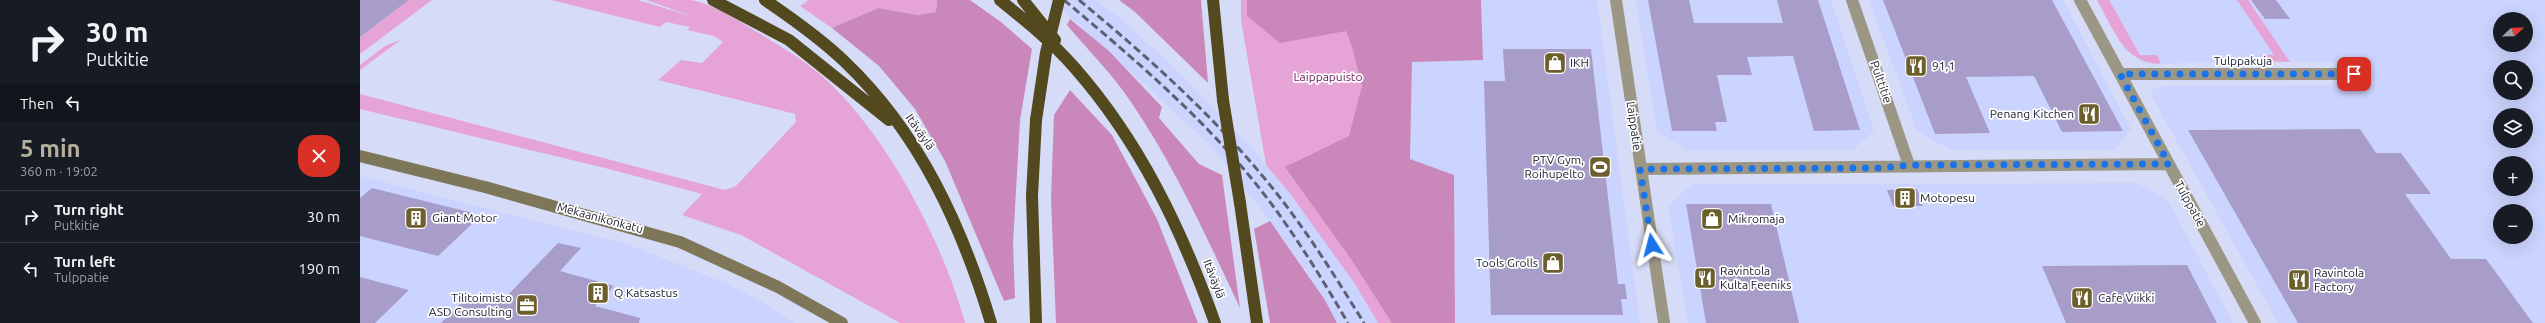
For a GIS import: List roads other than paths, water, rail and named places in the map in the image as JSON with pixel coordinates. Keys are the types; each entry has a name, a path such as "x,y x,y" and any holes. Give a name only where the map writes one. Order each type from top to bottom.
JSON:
{"highway":[{"path":"713,0 790,40 853,93 905,131"},
{"name":"Itäväylä","path":"765,0 807,29 851,67 905,131 946,201 965,244 991,323"},
{"name":"Itäväylä","path":"1000,0 1041,35 1078,72 1117,121 1150,172 1184,240 1215,323"},
{"path":"1023,0 1034,11 1078,72"},
{"path":"1036,323 1032,196 1036,120 1045,60 1059,0"},
{"path":"1213,0 1223,100 1240,203 1257,323"}],"street":[{"name":"Laippatie","path":"1616,0 1664,323"},
{"name":"Pulttitie","path":"1852,0 1909,165"},
{"name":"Tulppatie","path":"2080,0 2255,323"},
{"name":"Tulppakuja","path":"2120,74 2365,74"},
{"name":"Mekaanikonkatu","path":"360,156 492,189 680,242 721,259 778,287 830,319 842,323"},
{"path":"1640,169 1882,168 1909,165 2169,164"}],"railway":[{"path":"1064,0 1116,44 1192,113 1238,163 1260,189 1295,238 1317,271 1348,323"},
{"path":"1079,0 1155,65 1203,111 1249,160 1283,201 1307,235 1364,323"}],"place":[{"name":"IKH","path":"1555,63"},
{"name":"91,1","path":"1916,66"},
{"name":"Penang Kitchen","path":"2089,114"},
{"name":"PTV Gym, Roihupelto","path":"1600,167"},
{"name":"Motopesu","path":"1905,198"},
{"name":"Giant Motor","path":"416,218"},
{"name":"Mikromaja","path":"1712,219"},
{"name":"Tools Grolls","path":"1553,263"},
{"name":"Ravintola Kulta Feeniks","path":"1705,278"},
{"name":"Ravintola Factory","path":"2299,280"},
{"name":"Q Katsastus","path":"598,293"},
{"name":"Cafe Viikki","path":"2082,298"},
{"name":"Tilitoimisto ASD Consulting","path":"527,305"}],"park label":[{"name":"Laippapuisto","path":"1328,77"}]}
